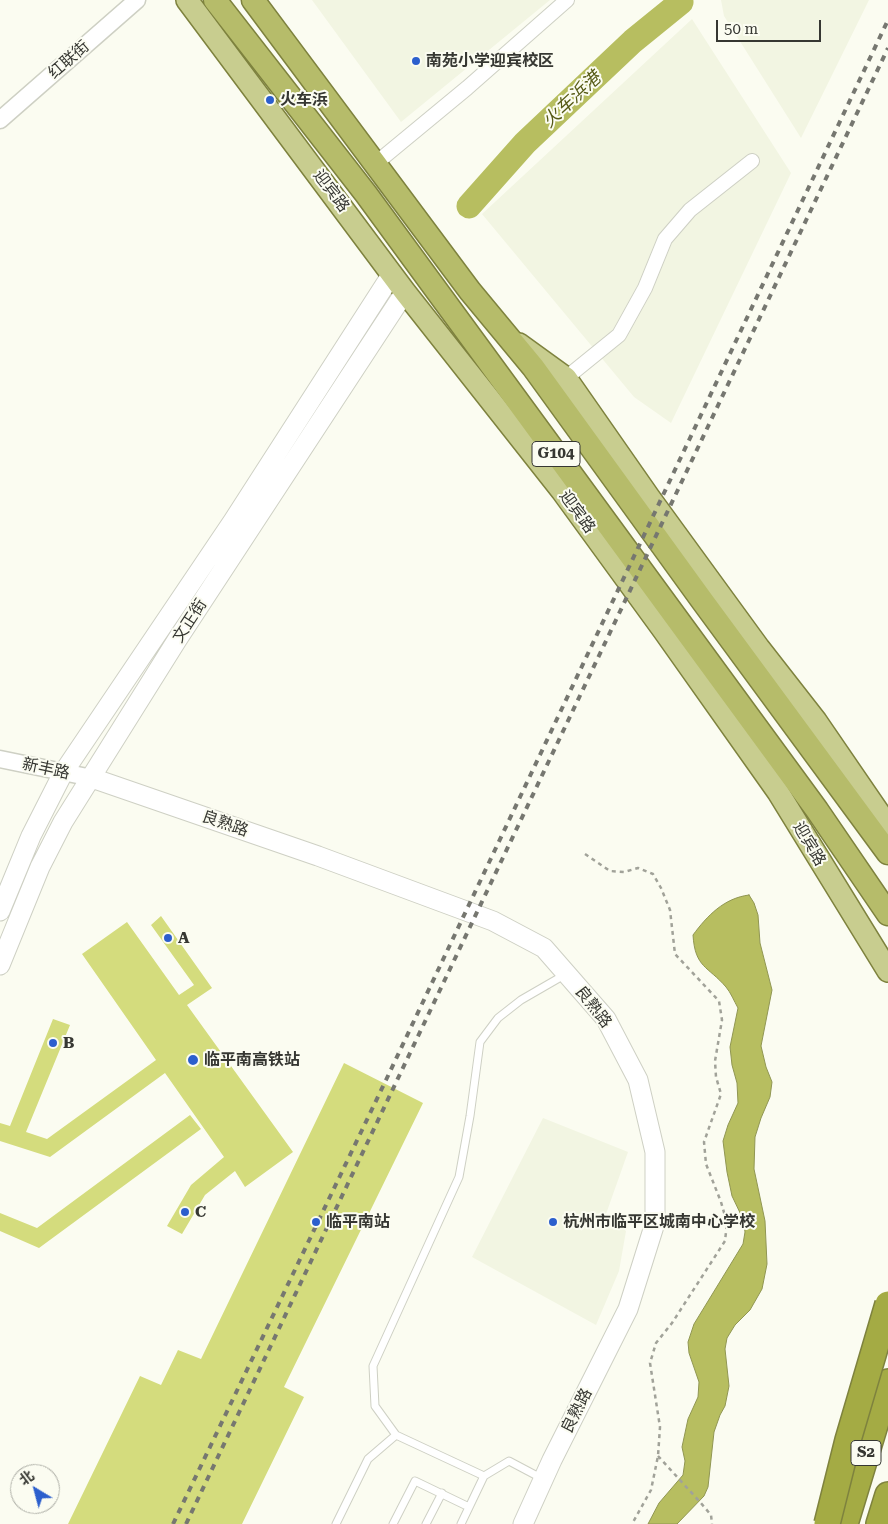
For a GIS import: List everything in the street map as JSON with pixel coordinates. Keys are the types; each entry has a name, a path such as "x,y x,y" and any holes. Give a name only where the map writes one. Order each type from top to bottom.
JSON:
{"highway":[{"name":"迎宾路","path":"215,0 366,194 817,810 888,914"},
{"name":"G104","path":"252,0 470,291 532,367 700,599 888,853"},
{"path":"827,1524 848,1440 888,1304"},
{"name":"S2","path":"844,1524 888,1382"},
{"path":"879,1524 888,1495"}],"main road":[{"name":"迎宾路","path":"187,0 405,292 562,491 664,630 778,792 888,971"},
{"name":"文正街","path":"0,911 31,836 63,773 233,521 392,274"},
{"name":"文正街","path":"0,965 40,867 63,822 177,640 405,292"},
{"path":"505,334 566,378 649,498 816,721 888,826"},
{"name":"良熟路","path":"92,778 318,856 493,920 544,948 606,1019 638,1080 655,1152 654,1223 628,1309 523,1524"},
{"path":"832,1524 888,1347"}],"street":[{"name":"红联街","path":"0,120 137,0"},
{"path":"375,164 467,88 567,0"},
{"path":"566,378 619,335 645,288 665,239 690,210 752,160"},
{"name":"新丰路","path":"0,759 92,778"}],"lane":[{"path":"484,1476 396,1435 375,1406 373,1366 459,1176 470,1116 480,1042 498,1018 521,1000 567,974"},
{"path":"336,1524 368,1459 396,1435"},
{"path":"461,1524 484,1476 509,1461 544,1479"},
{"path":"393,1524 415,1481 469,1507"},
{"path":"426,1524 442,1493"}],"path":[{"path":"585,854 610,871 624,872 638,868 653,874 670,910 674,954 719,1001 722,1020 715,1060 716,1077 721,1094 704,1142 706,1164 727,1223 725,1241 672,1323 656,1343 650,1363 660,1427 658,1456 651,1490 632,1524"},
{"path":"658,1456 700,1502 710,1515 712,1524"}],"shaded area":[{"name":"南苑小学迎宾校区","path":"312,0 550,0 401,122"},
{"path":"721,0 869,0 801,138 724,16"},
{"path":"692,19 791,173 671,423 634,397 482,214"},
{"path":"749,895 758,915 760,943 772,990 761,1046 772,1082 770,1097 755,1137 754,1169 765,1221 767,1264 762,1289 750,1310 735,1325 727,1338 725,1349 729,1386 725,1406 714,1432 708,1487 704,1496 677,1524 648,1524 659,1503 683,1475 685,1461 682,1447 688,1419 698,1397 699,1382 689,1353 688,1342 694,1324 743,1244 745,1232 743,1219 732,1196 723,1141 738,1103 737,1083 730,1047 738,1008 726,987 696,954 693,935 704,921 724,904"},
{"name":"杭州市临平区城南中心学校","path":"543,1118 628,1152 606,1214 626,1231 619,1271 596,1325 472,1257"}],"building":[{"name":"临平南高铁站","path":"161,916 212,988 187,1005 293,1152 245,1187 235,1171 205,1195 182,1234 167,1226 191,1185 224,1157 165,1073 50,1157 0,1141 0,1123 10,1126 53,1019 70,1025 26,1132 47,1139 156,1060 82,954 127,922 179,995 194,985 151,925"},
{"name":"临平南站","path":"344,1063 423,1103 284,1387 304,1397 242,1524 68,1524 140,1376 161,1385 178,1350 201,1359"},
{"name":"临平南高铁站","path":"190,1115 201,1129 39,1248 0,1231 0,1213 37,1228"}],"waterway":[{"name":"火车浜港","path":"469,206 525,143 633,41 681,2 680,0"}],"railway":[{"path":"173,1524 386,1080 888,20"},
{"path":"186,1524 888,48"}],"place":[{"name":"南苑小学迎宾校区","path":"416,61"},
{"name":"火车浜","path":"270,100"},
{"name":"A","path":"168,938"},
{"name":"B","path":"53,1043"},
{"name":"临平南高铁站","path":"193,1060"},
{"name":"C","path":"185,1212"},
{"name":"临平南站","path":"316,1222"},
{"name":"杭州市临平区城南中心学校","path":"553,1222"}]}
